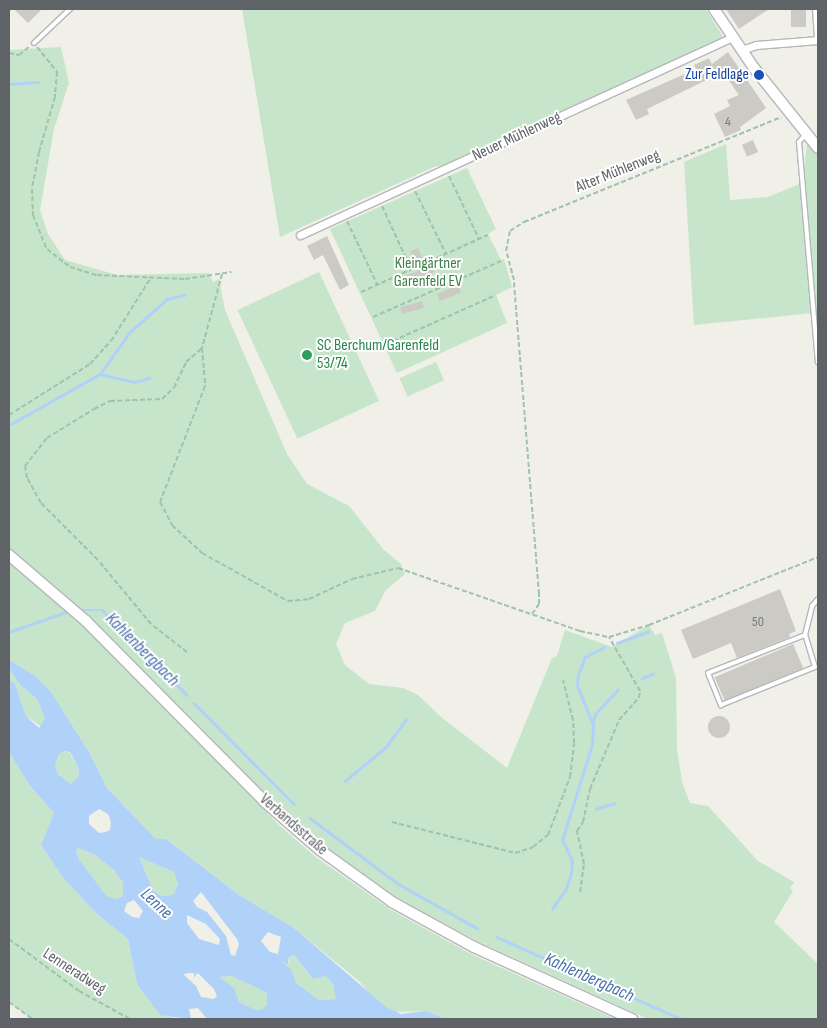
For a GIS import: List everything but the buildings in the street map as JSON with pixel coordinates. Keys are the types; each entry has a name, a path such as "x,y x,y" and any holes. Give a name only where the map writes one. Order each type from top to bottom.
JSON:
{"main road":[{"path":"714,9 741,50 787,112 811,135 818,148"},
{"name":"Verbandsstraße","path":"9,554 86,621 265,802 320,850 392,902 474,947 632,1019"}],"street":[{"name":"Neuer Mühlenweg","path":"300,235 446,170 732,37"},
{"path":"741,50 756,45 818,40"}],"lane":[{"path":"34,43 70,9"},
{"path":"815,9 818,40"},
{"path":"811,135 799,142 818,362"},
{"path":"805,635 708,673 721,705 815,667 805,635 812,606 818,599"}],"path":[{"path":"9,53 19,55 34,43 58,72 55,97 39,152 32,189 37,230 47,249 70,267 97,275 185,280 231,272"},
{"name":"Alter Mühlenweg","path":"532,614 539,604 539,594 515,286 507,240 510,231 524,222 787,112"},
{"path":"446,170 479,239"},
{"path":"412,184 446,254"},
{"path":"379,199 411,270"},
{"path":"344,214 378,284"},
{"path":"361,292 488,235"},
{"path":"373,317 501,261"},
{"path":"222,274 202,348 205,386 160,502 172,525 202,553 288,601 309,599 352,579 398,568 532,614 609,637 649,625 818,557"},
{"path":"9,415 90,364 111,340 150,279"},
{"path":"386,344 496,295"},
{"path":"187,652 151,624 98,560 41,503 26,478 25,466 46,438 94,408 110,401 162,399 174,388 186,362 202,348"},
{"path":"580,892 584,864 577,831 583,822 590,789 619,720 639,698 640,692 609,637"},
{"path":"392,822 428,829 496,851 515,853 532,848 548,835 570,777 574,743 573,720 563,680"},
{"name":"Lenneradweg","path":"9,939 79,991 130,1019"},
{"path":"9,1002 32,1019"}],"green space":[{"path":"242,9 706,9 722,38 442,167 436,166 280,237"},
{"path":"61,47 69,83 54,129 40,210 48,234 65,260 117,275 209,273 213,282 219,279 225,310 287,454 307,484 349,506 384,550 401,564 405,574 385,591 375,611 345,623 336,644 345,665 369,684 403,688 418,695 441,717 507,768 552,658 557,656 565,630 612,647 649,625 655,635 662,633 676,678 677,749 682,782 690,803 708,806 758,861 794,882 790,888 793,891 774,922 818,964 818,1019 648,1019 481,943 399,899 327,848 266,794 256,801 278,824 313,855 391,910 473,955 615,1019 447,1019 425,1011 394,1012 373,998 360,982 294,928 239,895 166,839 156,839 107,788 89,752 51,692 9,660 9,50"},
{"path":"808,137 818,148 818,362 813,313 694,325 684,162 726,144 730,200 768,197 802,183"},
{"name":"Kleingärtner Garenfeld EV","path":"467,168 496,229 488,234 501,260 504,259 512,287 496,295 507,323 397,373 330,229"},
{"name":"SC Berchum/Garenfeld 53/74","path":"319,272 379,401 297,439 237,310"},
{"path":"436,362 444,380 408,397 399,378"},
{"path":"9,668 20,685 37,699 45,718 42,727 26,716 15,684 9,679"},
{"path":"64,751 69,752 78,767 79,776 71,784 58,774 55,765 59,754"},
{"path":"9,752 30,786 54,813 41,845 64,879 98,915 128,939 137,984 160,1014 179,1019 32,1019 9,1002"},
{"path":"79,848 95,855 115,871 123,883 123,896 116,899 106,897 79,859 76,850"},
{"path":"139,857 174,872 178,885 174,895 161,896 153,890"},
{"path":"294,955 312,978 326,976 333,984 337,999 319,1000 296,983 292,970 281,961 290,963 289,957"},
{"path":"231,976 267,993 267,1004 264,1009 256,1010 239,1002 231,988 219,977"}],"water":[{"name":"Lenne","path":"9,660 35,676 51,692 89,752 107,788 156,839 166,839 239,895 294,928 386,1007 401,1014 425,1011 447,1019 207,1019 198,1008 189,1009 191,1019 160,1015 137,984 128,939 98,915 64,879 41,845 54,813 30,786 9,752 9,679 15,684 26,716 39,728 45,718 37,699 20,685 9,668","holes":["64,751 70,752 78,767 79,776 71,784 58,774 55,765 59,754","99,809 108,814 111,822 110,830 99,833 89,824 89,816","79,848 95,855 115,871 123,883 123,896 116,899 106,896 79,859 76,850","139,857 174,872 178,885 173,895 161,896 153,890","201,892 237,939 239,944 235,956 231,955 226,936 207,912 197,907 193,901","134,900 143,911 139,918 132,917 124,911 127,903","187,915 206,924 220,939 219,945 199,939 187,923","268,932 281,937 278,954 270,952 261,941","294,955 313,979 326,976 333,984 336,999 319,1000 296,983 292,970 281,961 288,964 289,957","194,973 194,978 197,973 214,989 217,996 214,999 201,997 196,986 183,974","231,976 267,993 267,1004 263,1009 256,1010 239,1002 234,988 219,977"]}],"waterway":[{"path":"9,84 38,82"},
{"path":"9,425 100,374 130,332 167,299 185,295"},
{"path":"100,374 134,382 149,378"},
{"name":"Kahlenbergbach","path":"79,610 102,610 187,695"},
{"name":"Kahlenbergbach","path":"9,632 69,611"},
{"path":"617,643 648,632"},
{"path":"552,909 566,889 571,874 572,861 562,840 592,745 593,725 577,686 578,675 585,657 605,647"},
{"path":"642,678 653,674"},
{"path":"593,724 595,714 617,690"},
{"name":"Kahlenbergbach","path":"194,703 294,804"},
{"path":"345,781 386,747 406,719"},
{"path":"596,809 614,803"},
{"name":"Kahlenbergbach","path":"310,818 397,883 477,928"},
{"name":"Kahlenbergbach","path":"497,937 681,1019"}],"place":[{"name":"Zur Feldlage","path":"759,75"},
{"name":"SC Berchum/Garenfeld 53/74","path":"307,355"}]}
